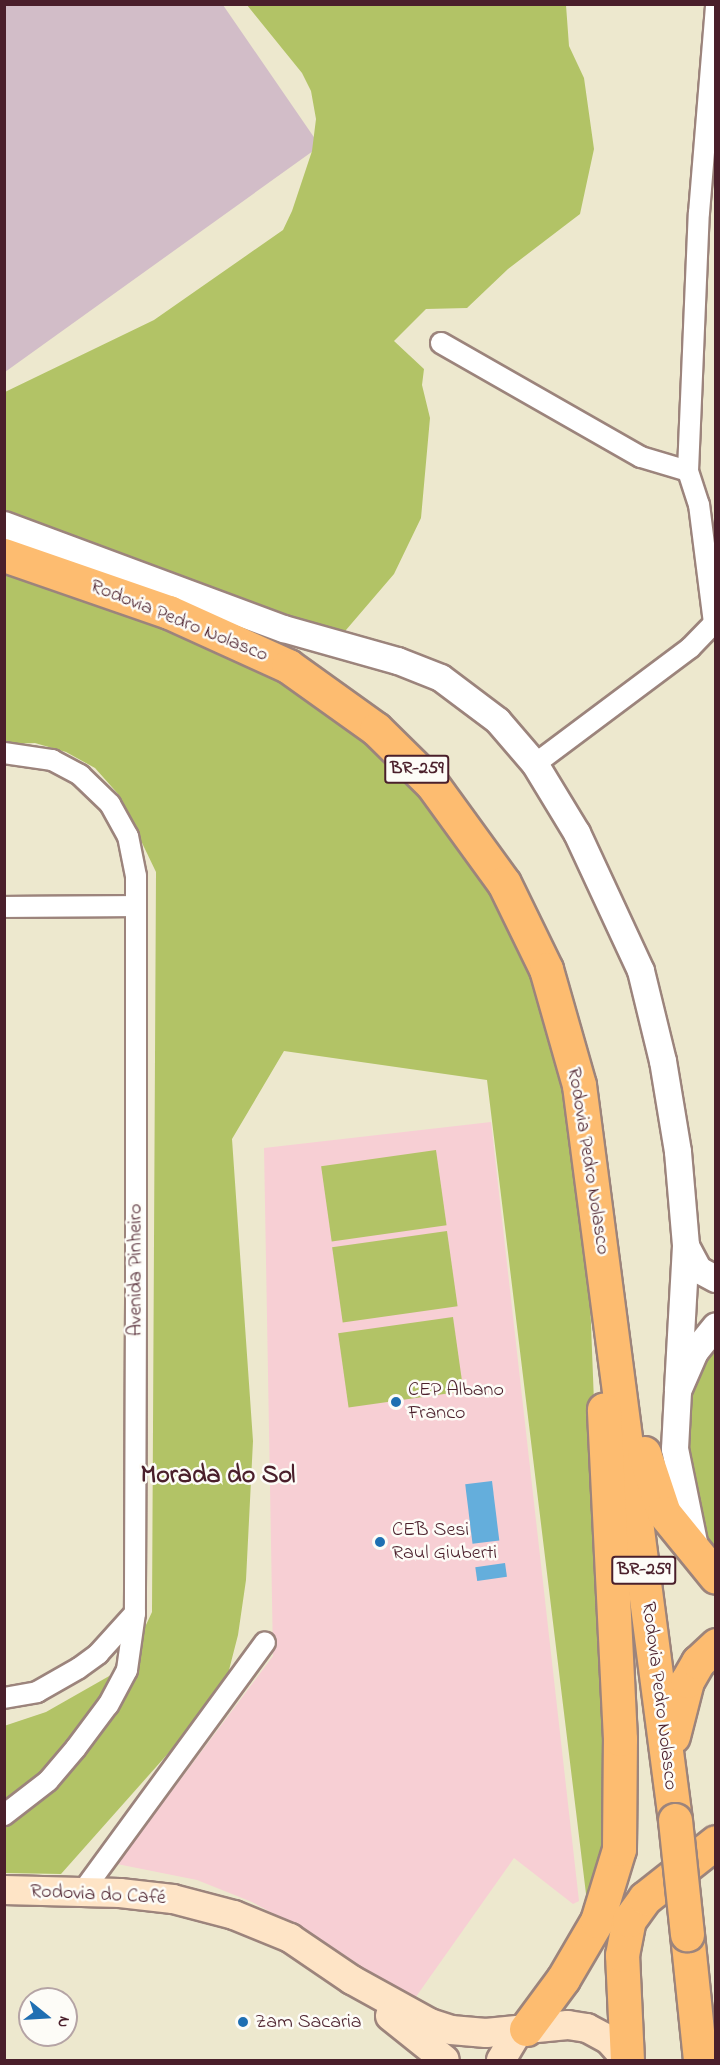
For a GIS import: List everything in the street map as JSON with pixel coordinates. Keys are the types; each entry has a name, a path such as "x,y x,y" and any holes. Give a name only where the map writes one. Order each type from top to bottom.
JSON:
{"highway":[{"name":"Rodovia Pedro Nolasco","path":"4,555 169,612 288,666 376,729 432,784 504,883 546,969 579,1085 595,1194 668,1761 700,2061"},
{"path":"522,2030 564,1979 597,1921 619,1849 621,1788 595,1194"},
{"path":"619,1378 664,1513 706,1566"},
{"path":"668,1761 687,1681 698,1662 716,1645"},
{"path":"597,1921 716,1829"},
{"path":"627,2061 622,1955 629,1920 645,1898 716,1842"}],"main road":[{"name":"Rodovia do Café","path":"4,1890 83,1891 158,1896 234,1915 290,1938 352,1980 417,2018 451,2030 486,2033 568,2025 587,2028 608,2039 627,2061"},
{"name":"Rodovia do Café","path":"352,1980 444,2061"},
{"path":"501,2061 522,2030"}],"street":[{"path":"536,764 690,648 714,623 699,505 688,471 699,213 716,5"},
{"path":"441,343 640,457 688,471"},
{"path":"4,525 284,629 398,661 441,678 483,707 536,764 577,833 641,971 663,1061 678,1152 686,1246 675,1449 706,1566"},
{"name":"Avenida Pinheiro","path":"4,753 34,756 66,766 110,804 128,836 136,876 134,906 135,1613 126,1670 108,1705 48,1781 4,1815"},
{"path":"4,908 134,906"},
{"path":"686,1246 699,1270 716,1279"},
{"path":"678,1391 695,1352 716,1326"},
{"path":"4,1698 37,1692 79,1668 98,1654 135,1613"},
{"path":"83,1891 265,1642"}],"shaded area":[{"path":"5,5 223,5 320,146 5,372"},
{"name":"CEP Albano Franco","path":"491,1122 579,1901 573,1904 514,1858 413,2001 328,1944 252,1902 197,1880 117,1864 273,1656 264,1148"}],"green space":[{"path":"247,5 566,5 569,46 584,78 594,149 580,214 508,269 467,308 426,309 394,341 424,369 422,385 430,418 421,518 394,574 334,644 327,640 297,648 229,614 5,535 5,392 154,320 283,230 292,211 312,151 316,119 311,91 302,73"},
{"path":"5,575 203,641 263,667 360,722 451,827 460,851 497,898 535,975 559,1047 590,1298 606,1715 605,1851 587,1902 487,1080 284,1051 232,1139 253,1441 246,1580 238,1635 228,1674 204,1713 61,1874 5,1873 4,1726 46,1712 111,1675 139,1640 152,1612 156,872 119,795 95,768 66,752 35,743 5,744"},
{"path":"436,1150 447,1225 332,1241 321,1166"},
{"path":"447,1231 458,1306 343,1322 332,1247"},
{"path":"453,1317 463,1391 349,1407 338,1333"},
{"path":"715,1342 715,1559 706,1541 684,1465 689,1403 701,1368"}],"water":[{"path":"492,1481 499,1541 473,1544 465,1484"},
{"path":"505,1563 507,1577 477,1581 475,1567"}],"place":[{"name":"CEP Albano Franco","path":"396,1402"},
{"name":"CEB Sesi Raul Giuberti","path":"380,1542"},
{"name":"Zam Sacaria","path":"243,2022"}],"district":[{"name":"Morada do Sol","path":"218,1477"}]}
